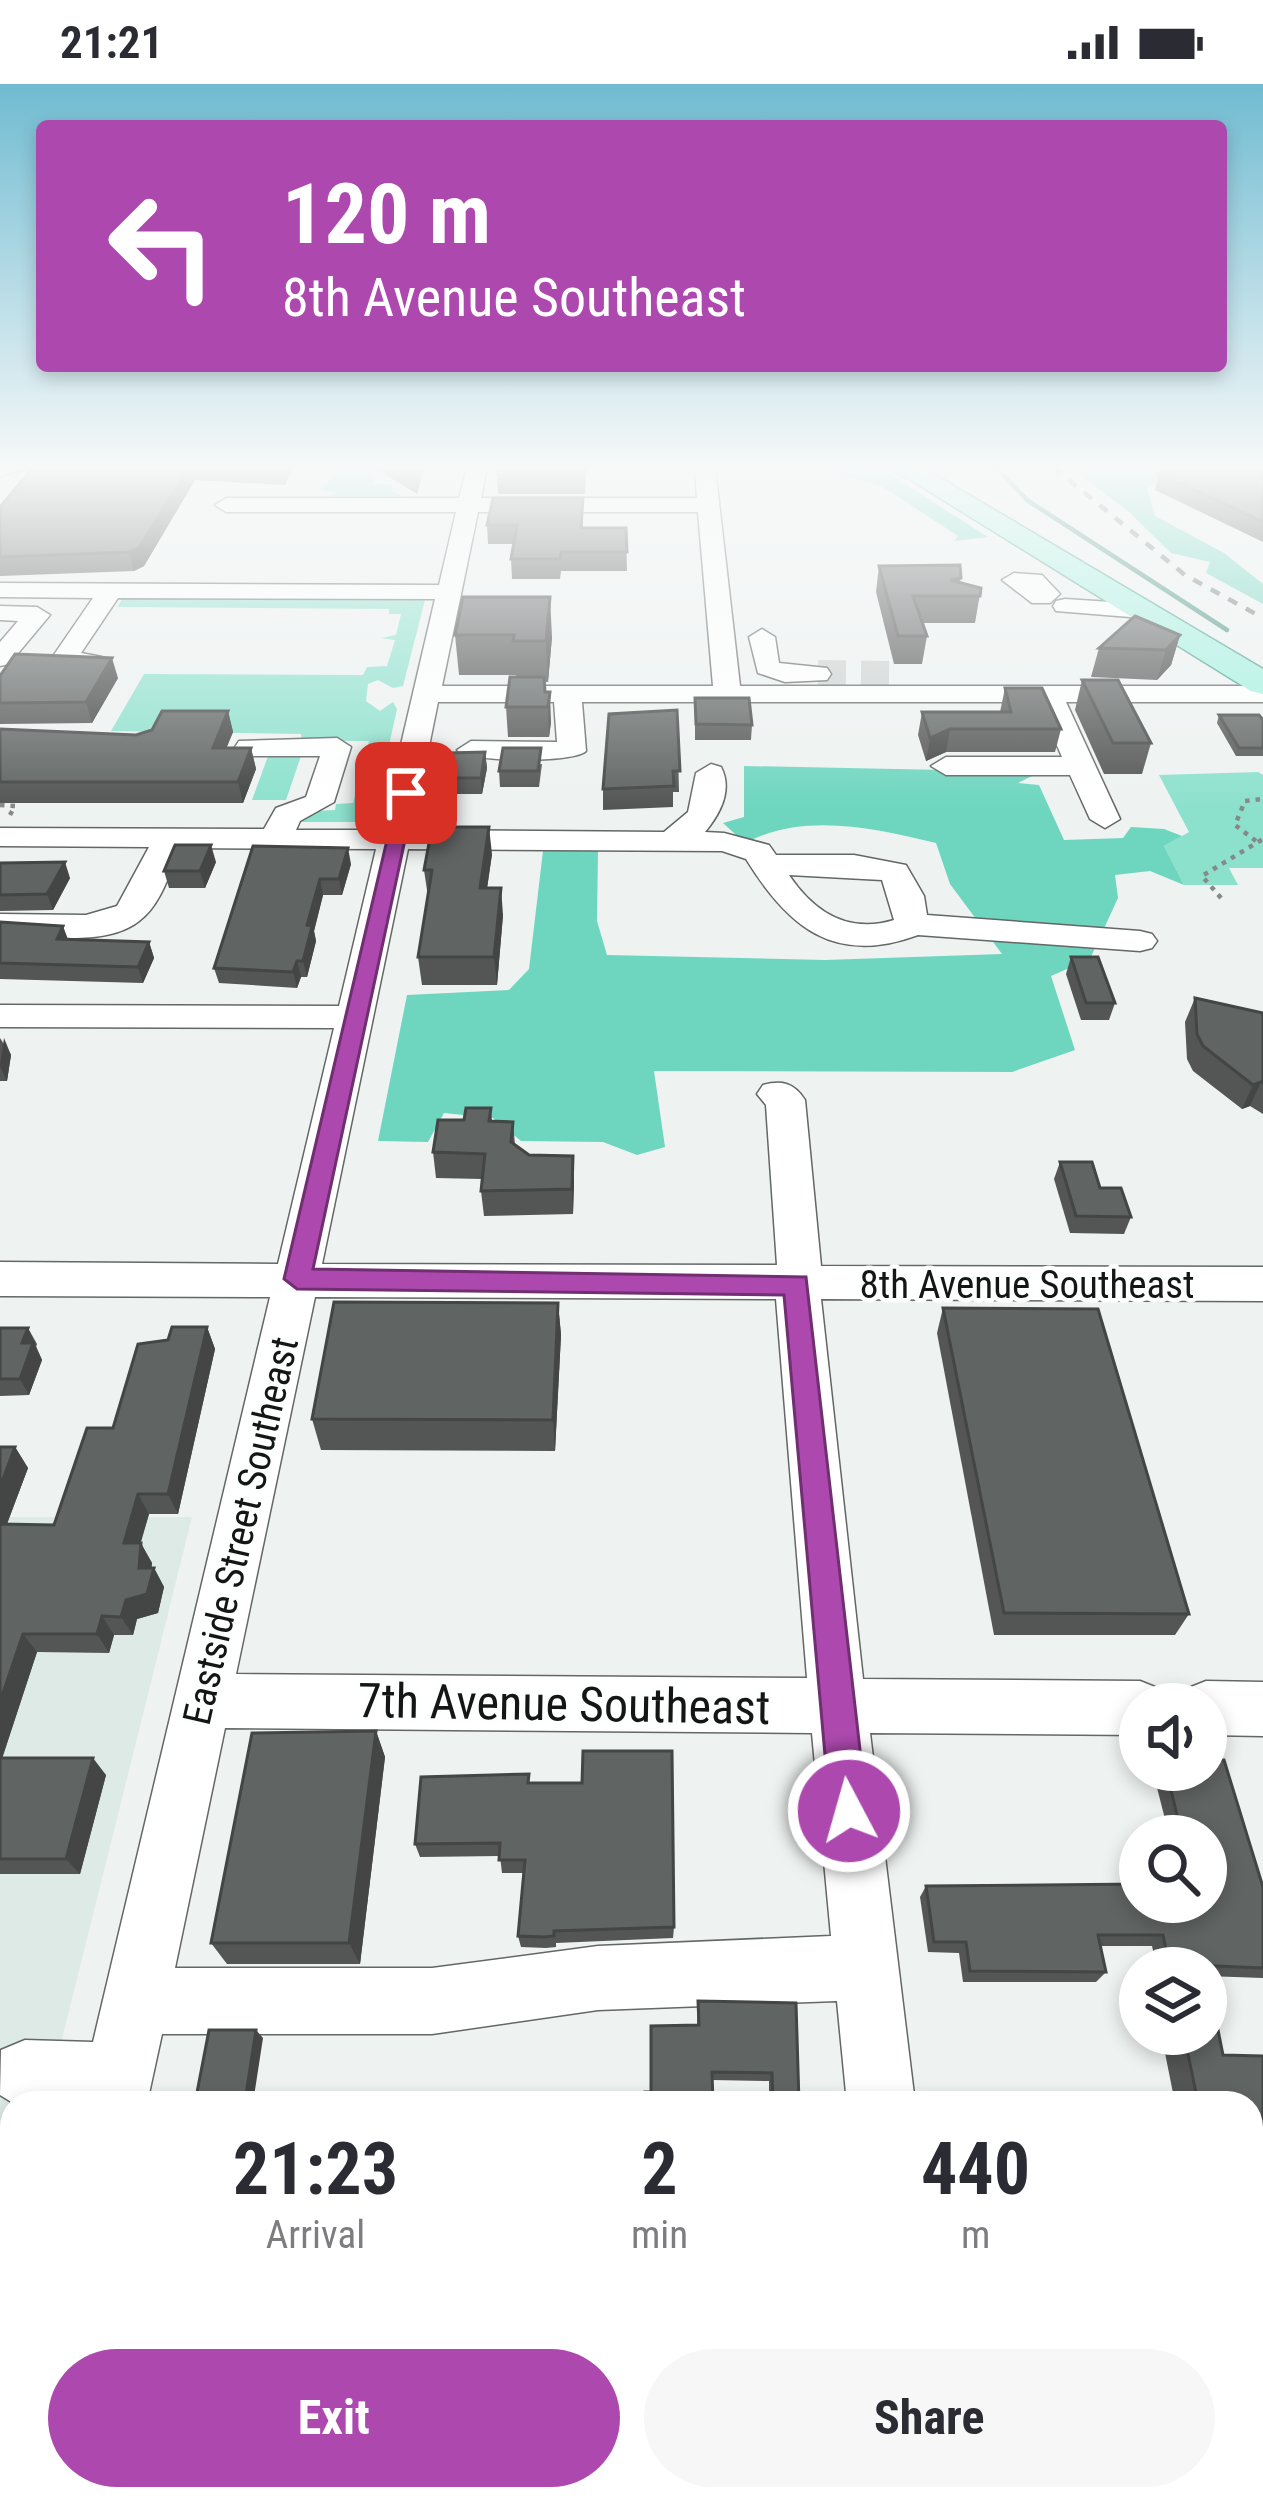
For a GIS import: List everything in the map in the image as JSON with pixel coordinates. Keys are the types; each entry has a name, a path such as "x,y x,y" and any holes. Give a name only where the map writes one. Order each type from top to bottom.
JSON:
{"main road":[{"path":"1095,580 1263,684"}],"street":[{"name":"Eastside Street Southeast","path":"117,2090 452,580"},
{"path":"717,580 727,694"},
{"path":"0,590 449,592"},
{"path":"94,663 64,658 110,591"},
{"path":"0,613 37,615 0,658"},
{"path":"762,637 767,667 785,674 818,674"},
{"path":"1171,694 1203,680 1216,656"},
{"path":"892,675 967,667"},
{"path":"427,694 1263,694"},
{"path":"471,750 572,751 574,730 567,694"},
{"path":"1048,694 1106,819"},
{"path":"249,747 337,747 319,802 287,815 276,838"},
{"path":"946,766 1081,766"},
{"path":"675,839 695,828 700,819 712,787 711,773"},
{"path":"0,837 724,842 758,852 793,908 834,934 899,932 911,924 1140,941"},
{"path":"0,924 99,924 121,919 134,908 169,838"},
{"path":"767,866 854,865 894,872 907,896 911,924"},
{"path":"0,1016 356,1017"},
{"path":"777,1094 784,1100 801,1249 796,1285 880,2091"},
{"name":"8th Avenue Southeast","path":"0,1279 1263,1284"},
{"name":"7th Avenue Southeast","path":"204,1701 1119,1708"},
{"path":"1227,1708 1263,1709"},
{"path":"136,2001 432,2001 598,1978 866,1967"},
{"path":"25,2074 117,2090"}],"path":[{"path":"1221,898 1202,876 1235,860 1260,840 1235,824 1241,801 1263,799"}],"shaded area":[{"path":"0,1517 192,1517 49,2091 0,2091"}],"green space":[{"path":"1219,580 1258,580 1263,584 1263,604"},
{"path":"123,598 425,600 403,686 393,688 378,680 368,684 366,701 380,711 393,702 397,709 372,822 295,822 316,811 335,810 336,804 353,803 369,741 302,741 301,734 111,731 144,674 363,675 367,667 387,666 395,640 381,638 396,635 401,614 389,614 389,609 117,607"},
{"path":"268,756 301,756 286,800 252,800"},
{"path":"744,766 1040,772 1018,783 1039,785 1064,840 1123,838 1131,827 1164,829 1182,836 1164,846 1184,885 1150,871 1115,875 1118,898 1090,959 1051,976 1075,1050 1012,1072 654,1071 665,1147 637,1155 603,1142 521,1141 493,1118 444,1113 428,1142 378,1141 407,995 509,990 529,969 543,851 598,851 597,921 607,955 825,960 1002,954 950,884 936,843 863,828 815,825 768,833 745,843 723,823 744,817"},
{"path":"1159,775 1263,775 1263,868 1229,868 1238,885 1184,885 1164,846 1189,832"}],"building":[{"path":"883,580 951,580 981,588 980,596 913,596 927,636 898,636"},
{"path":"463,597 550,597 546,641 513,641 514,635 455,635"},
{"path":"1135,616 1180,635 1166,650 1099,648"},
{"path":"15,654 112,658 86,702 0,703 0,676"},
{"path":"510,677 544,677 545,692 550,692 548,707 506,707"},
{"path":"1082,680 1118,680 1151,743 1113,743"},
{"path":"1005,688 1042,688 1061,729 950,729 930,738 922,712 1011,712"},
{"path":"695,698 749,698 752,725 696,724"},
{"path":"677,710 680,771 673,771 674,786 603,789 609,714"},
{"path":"162,711 228,711 213,748 251,748 238,782 0,782 0,729 136,735 152,730"},
{"path":"1219,715 1259,715 1263,748 1239,748"},
{"path":"503,748 541,748 538,771 499,771"},
{"path":"485,752 481,778 445,778 448,753"},
{"path":"432,827 489,827 480,888 501,888 494,957 418,957 432,870 424,870"},
{"path":"175,845 211,845 200,871 164,871"},
{"path":"253,846 348,848 339,879 320,879 303,961 297,961 293,972 214,968"},
{"path":"65,862 47,894 0,895 0,863"},
{"path":"0,922 63,926 57,939 149,942 138,967 0,963"},
{"path":"1071,957 1098,957 1115,1003 1086,1003"},
{"path":"1195,998 1263,1013 1263,1083 1253,1085 1203,1046 1197,1034"},
{"path":"466,1108 491,1108 489,1121 513,1122 511,1142 529,1155 573,1156 572,1189 481,1191 485,1154 433,1152 438,1120 464,1120"},
{"path":"1060,1162 1092,1162 1100,1188 1121,1188 1131,1217 1076,1216"},
{"path":"334,1302 558,1303 553,1420 312,1419"},
{"path":"943,1308 1098,1309 1189,1614 1004,1613"},
{"path":"172,1327 207,1327 168,1494 138,1494 124,1543 141,1543 139,1568 154,1568 147,1594 126,1600 121,1617 102,1616 97,1634 23,1634 0,1702 0,1524 54,1525 87,1428 113,1428 138,1344 168,1340"},
{"path":"0,1328 28,1328 22,1343 33,1343 20,1379 0,1379"},
{"path":"0,1447 15,1447 0,1487"},
{"path":"376,1731 349,1943 211,1943 252,1733"},
{"path":"583,1751 672,1751 674,1927 518,1936 525,1860 499,1860 500,1843 415,1844 421,1777 529,1774 528,1783 582,1783"},
{"path":"0,1758 93,1758 66,1859 0,1859"},
{"path":"1227,1770 1263,1887 1263,1968 1227,1966 1227,1947 1165,1947 1163,1935 1098,1935 1106,1972 970,1971 966,1942 934,1942 926,1886 1119,1884 1119,1923 1227,1923 1227,1815 1177,1815 1171,1791 1227,1791"},
{"path":"698,2001 796,2003 799,2091 773,2091 772,2073 712,2072 713,2091 651,2091 651,2026 699,2025"},
{"path":"209,2030 256,2030 247,2091 197,2091"},
{"path":"1188,2055 1263,2056 1263,2091 1196,2091"}],"waterway":[{"path":"1150,580 1227,630"}],"tunnel":[{"path":"818,674 893,675"}],"railway":[{"path":"1195,580 1263,618"}],"route":[{"path":"406,793 297,1279 796,1285 849,1811"}]}
